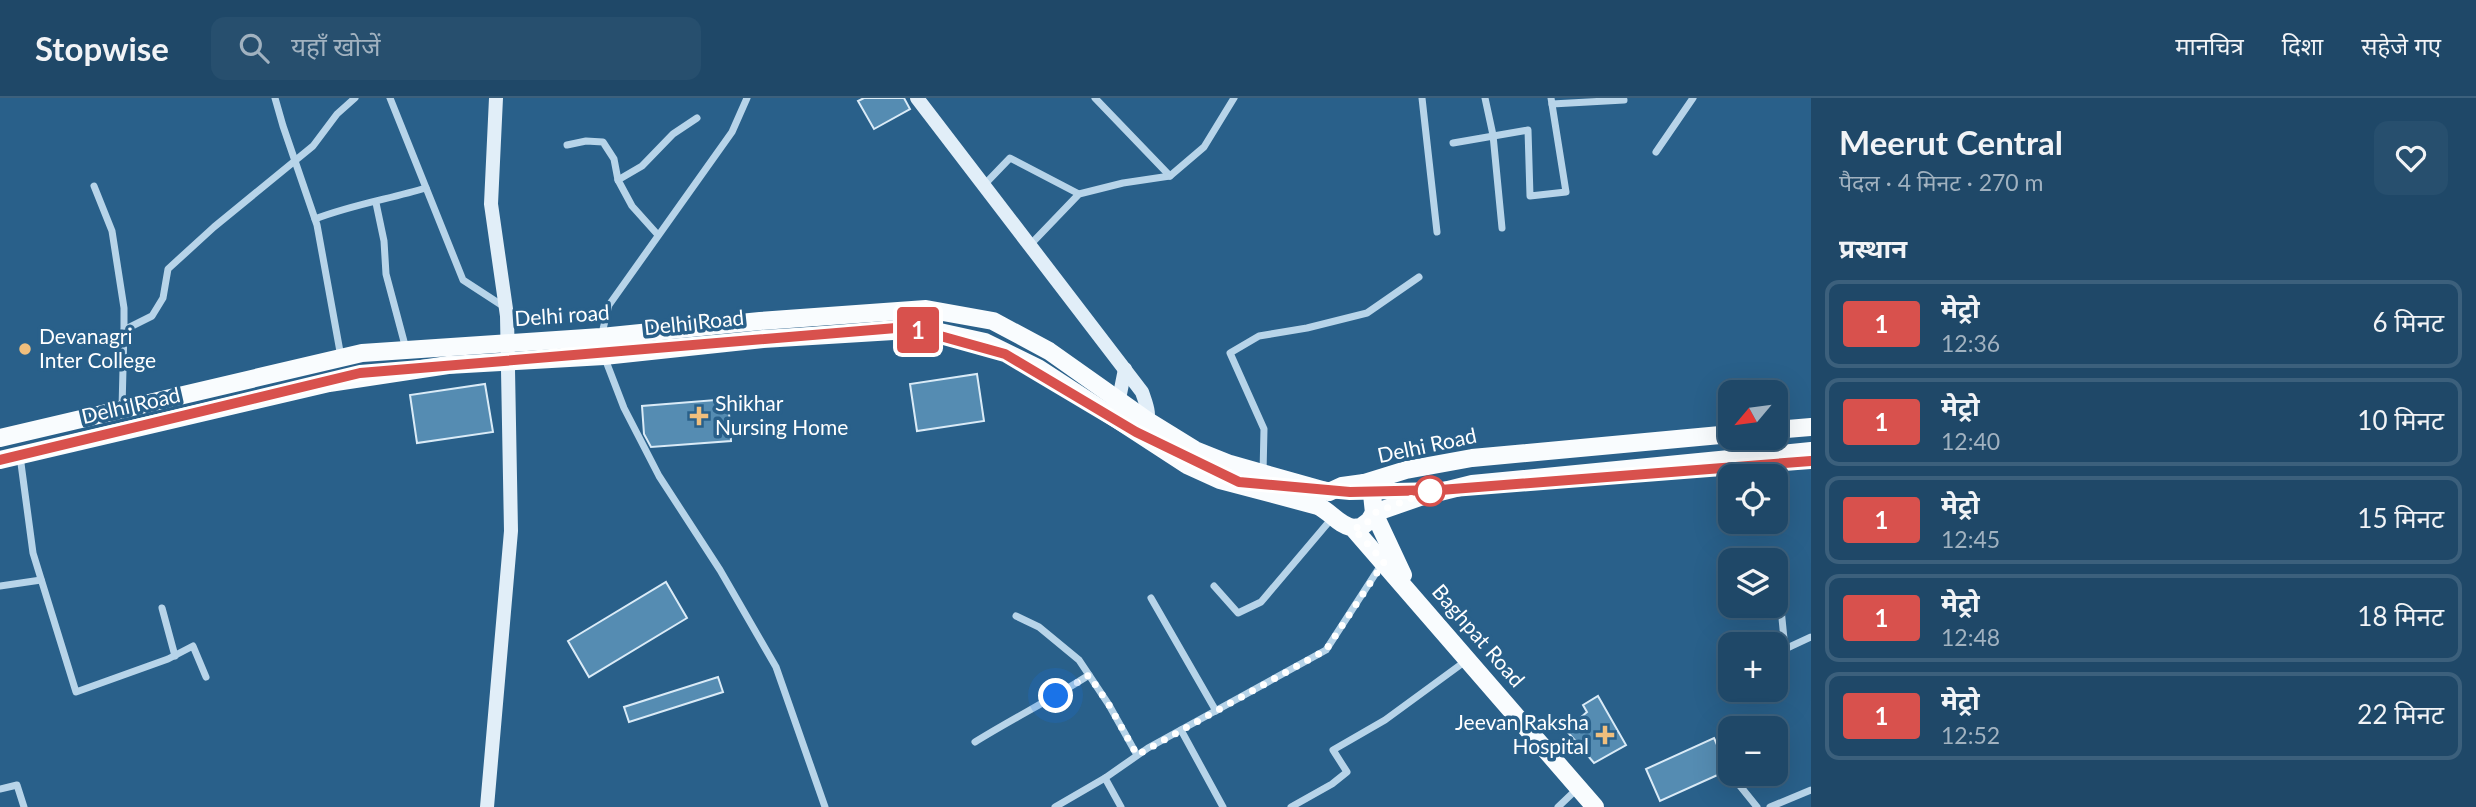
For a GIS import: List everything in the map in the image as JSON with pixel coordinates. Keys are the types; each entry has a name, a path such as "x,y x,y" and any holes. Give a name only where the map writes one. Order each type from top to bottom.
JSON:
{"main road":[{"name":"Delhi road","path":"0,439 362,353 601,337 760,321 926,309 993,321 1049,351 1119,399 1144,428"},
{"name":"Delhi Road","path":"0,460 328,383 448,365 604,356 763,339 926,329 985,342 1038,368 1109,414 1195,450 1230,464 1329,492 1342,486 1364,483 1406,470 1472,458 1718,435"},
{"path":"1788,429 1811,427"},
{"name":"Delhi Road","path":"1144,428 1187,465 1220,480 1318,506"},
{"path":"1353,528 1361,527 1374,513 1420,497 1472,484 1811,451"},
{"path":"1364,483 1372,494 1374,513 1412,594"},
{"name":"Baghpat Road","path":"1318,506 1342,525 1353,528 1592,800"}],"street":[{"path":"275,98 315,219 341,357"},
{"path":"124,330 152,316 163,298 168,269 214,227 313,146 337,114 355,98"},
{"path":"390,98 463,280 506,308"},
{"path":"487,807 511,531 506,308 491,204 496,98"},
{"path":"747,98 732,132 609,305 601,337 604,356 624,408 659,476 720,570 776,667 825,807"},
{"path":"917,98 1142,392 1148,408 1144,428"},
{"path":"1095,98 1170,176"},
{"path":"1030,245 1079,194 1123,183 1170,176 1204,147 1234,98"},
{"path":"1422,98 1437,232"},
{"path":"1485,98 1493,135 1502,228"},
{"path":"1656,152 1693,98"},
{"path":"1452,143 1528,130 1530,196 1566,192 1551,101 1624,100"},
{"path":"618,180 642,166 673,134 696,118"},
{"path":"567,145 586,141 603,142 614,159 618,180 632,206 659,235"},
{"path":"984,186 1010,158 1079,194"},
{"path":"94,186 112,230 124,308 122,409"},
{"path":"315,219 344,208 376,203 426,188"},
{"path":"376,203 384,241 386,274 406,349"},
{"path":"1263,473 1264,429 1230,353 1259,336 1307,328 1367,313 1419,277"},
{"path":"1109,414 1119,399 1125,369"},
{"path":"20,455 33,553 76,692 175,656 193,646 206,677"},
{"path":"1214,586 1238,613 1261,602 1333,516"},
{"path":"1055,807 1105,778 1137,755 1326,650 1384,562"},
{"path":"0,586 41,580"},
{"path":"1151,598 1216,711"},
{"path":"162,608 175,656"},
{"path":"1016,616 1039,627 1079,660 1109,705 1137,755"},
{"path":"1782,618 1785,649 1811,637"},
{"path":"1291,807 1332,784 1347,772 1333,750 1385,720 1468,660"},
{"path":"975,742 1089,675"},
{"path":"1181,730 1223,807"},
{"path":"1105,778 1121,807"},
{"path":"0,789 17,785 23,807"},
{"path":"1740,786 1757,807"},
{"path":"1770,807 1811,790"},
{"path":"1558,807 1592,800"}],"building":[{"path":"864,98 904,98 910,109 874,129 858,101"},
{"path":"977,374 984,421 917,431 910,384"},
{"path":"485,384 493,432 417,443 410,395"},
{"path":"728,399 731,441 651,447 644,434 642,406"},
{"path":"666,582 687,618 589,677 568,641"},
{"path":"718,677 723,692 629,722 624,707"},
{"path":"1598,696 1626,745 1594,763 1566,730 1587,712 1583,705"},
{"path":"1714,738 1718,747 1718,775 1660,801 1646,769"}],"metro line":[{"name":"1","path":"0,460 360,373 908,327 1005,354 1136,432 1239,482 1350,492 1440,490 1811,461"}],"place":[{"name":"Devanagri Inter College","path":"25,349"},
{"name":"Shikhar Nursing Home","path":"699,416"},
{"name":"Jeevan Raksha Hospital","path":"1605,735"}],"route":[{"path":"1056,696 1089,675 1137,755 1326,650 1384,562 1353,528 1361,527 1374,513 1430,491"}]}
